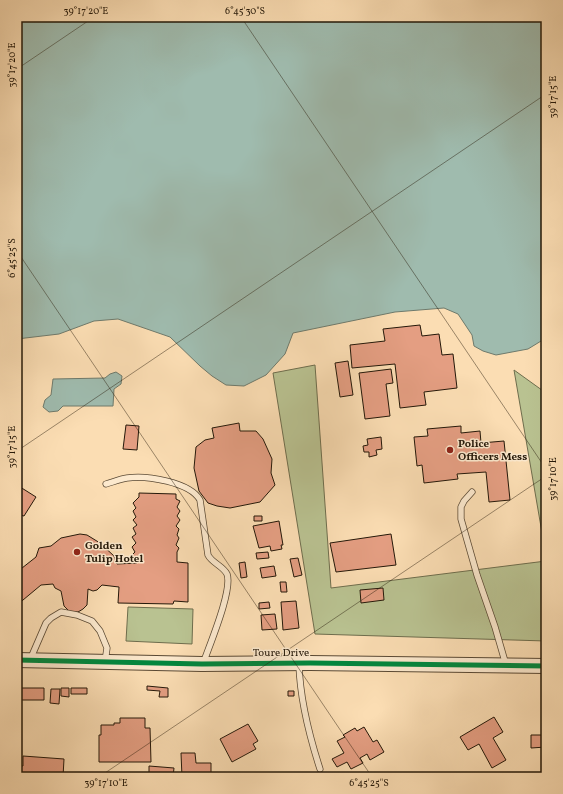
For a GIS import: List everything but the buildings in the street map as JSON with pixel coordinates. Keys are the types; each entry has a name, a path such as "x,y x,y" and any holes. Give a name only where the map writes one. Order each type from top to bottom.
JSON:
{"street":[{"name":"Toure Drive","path":"23,660 202,664 299,663 546,666"}],"lane":[{"path":"106,484 127,478 143,477 159,479 193,492 200,500 208,555 210,559 223,569 228,578 226,598 202,664"},
{"path":"472,492 461,507 461,519 476,575 495,627 506,665"},
{"path":"23,660 46,623 61,612 92,620 100,631 106,648 105,662"},
{"path":"299,663 306,716 320,769"}],"green space":[{"path":"315,365 331,588 546,561 546,641 315,634 273,373"},
{"path":"514,370 546,393 546,556"},
{"path":"128,607 193,609 192,644 126,641"}],"shaded area":[{"path":"17,17 546,17 546,338 528,349 496,355 483,351 474,346 472,335 458,314 444,308 395,312 293,333 285,354 266,375 244,386 226,385 212,376 170,337 118,319 94,321 59,334 17,339"},
{"path":"116,372 122,376 121,384 114,389 113,406 63,406 58,411 49,412 43,407 45,400 51,395 53,379 105,378"}],"cycle path":[{"path":"17,660 202,664 310,663 546,666"}],"place":[{"name":"Police Officers Mess","path":"450,450"},
{"name":"Golden Tulip Hotel","path":"77,552"}]}
